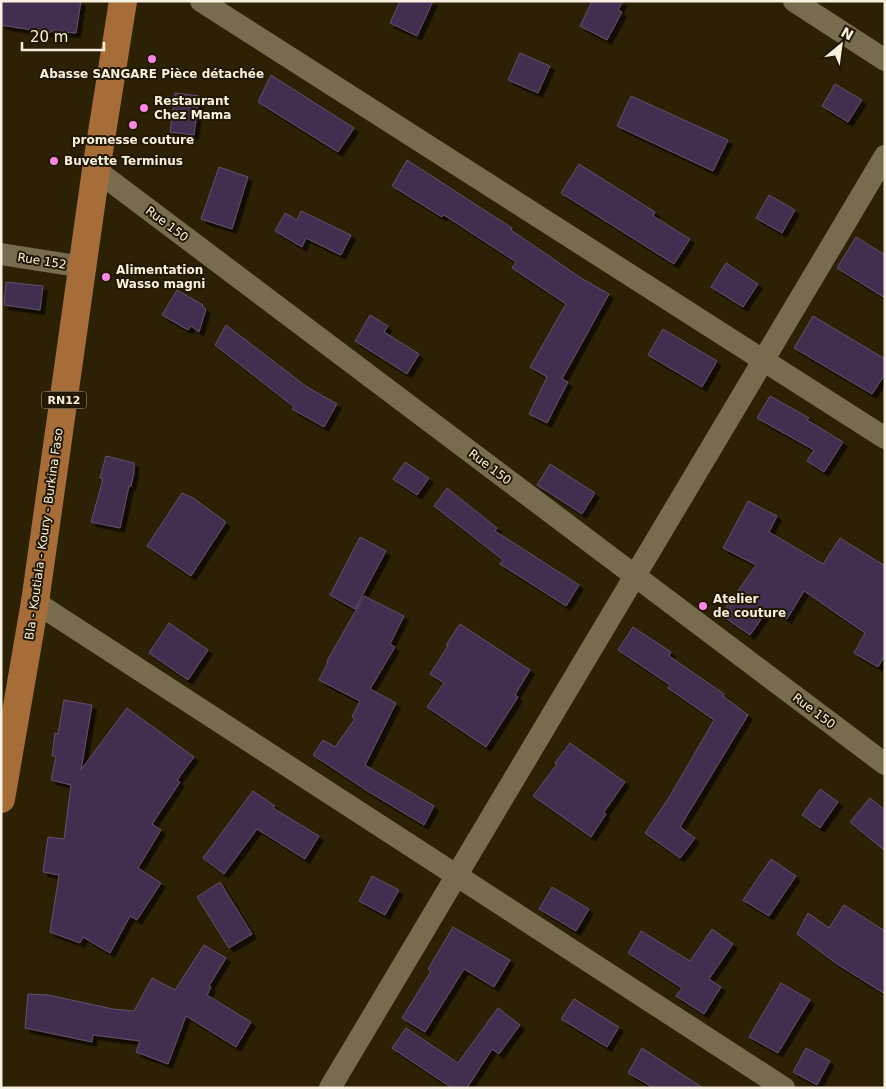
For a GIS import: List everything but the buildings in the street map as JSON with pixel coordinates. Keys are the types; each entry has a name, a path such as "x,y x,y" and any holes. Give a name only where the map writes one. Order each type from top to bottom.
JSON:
{"main road":[{"name":"Bla - Koutiala - Koury - Burkina Faso","path":"1,799 36,602 96,170 123,1"}],"street":[{"path":"201,1 885,438"},
{"path":"794,1 885,60"},
{"path":"330,1088 885,156"},
{"name":"Rue 150","path":"96,170 885,764"},
{"name":"Rue 152","path":"1,254 83,267"},
{"path":"36,602 784,1088"}],"place":[{"name":"Abasse SANGARE Pièce détachée","path":"152,59"},
{"name":"Restaurant Chez Mama","path":"144,108"},
{"name":"promesse couture","path":"133,125"},
{"name":"Buvette Terminus","path":"54,161"},
{"name":"Alimentation Wasso magni","path":"106,277"},
{"name":"Atelier de couture","path":"703,606"}]}
